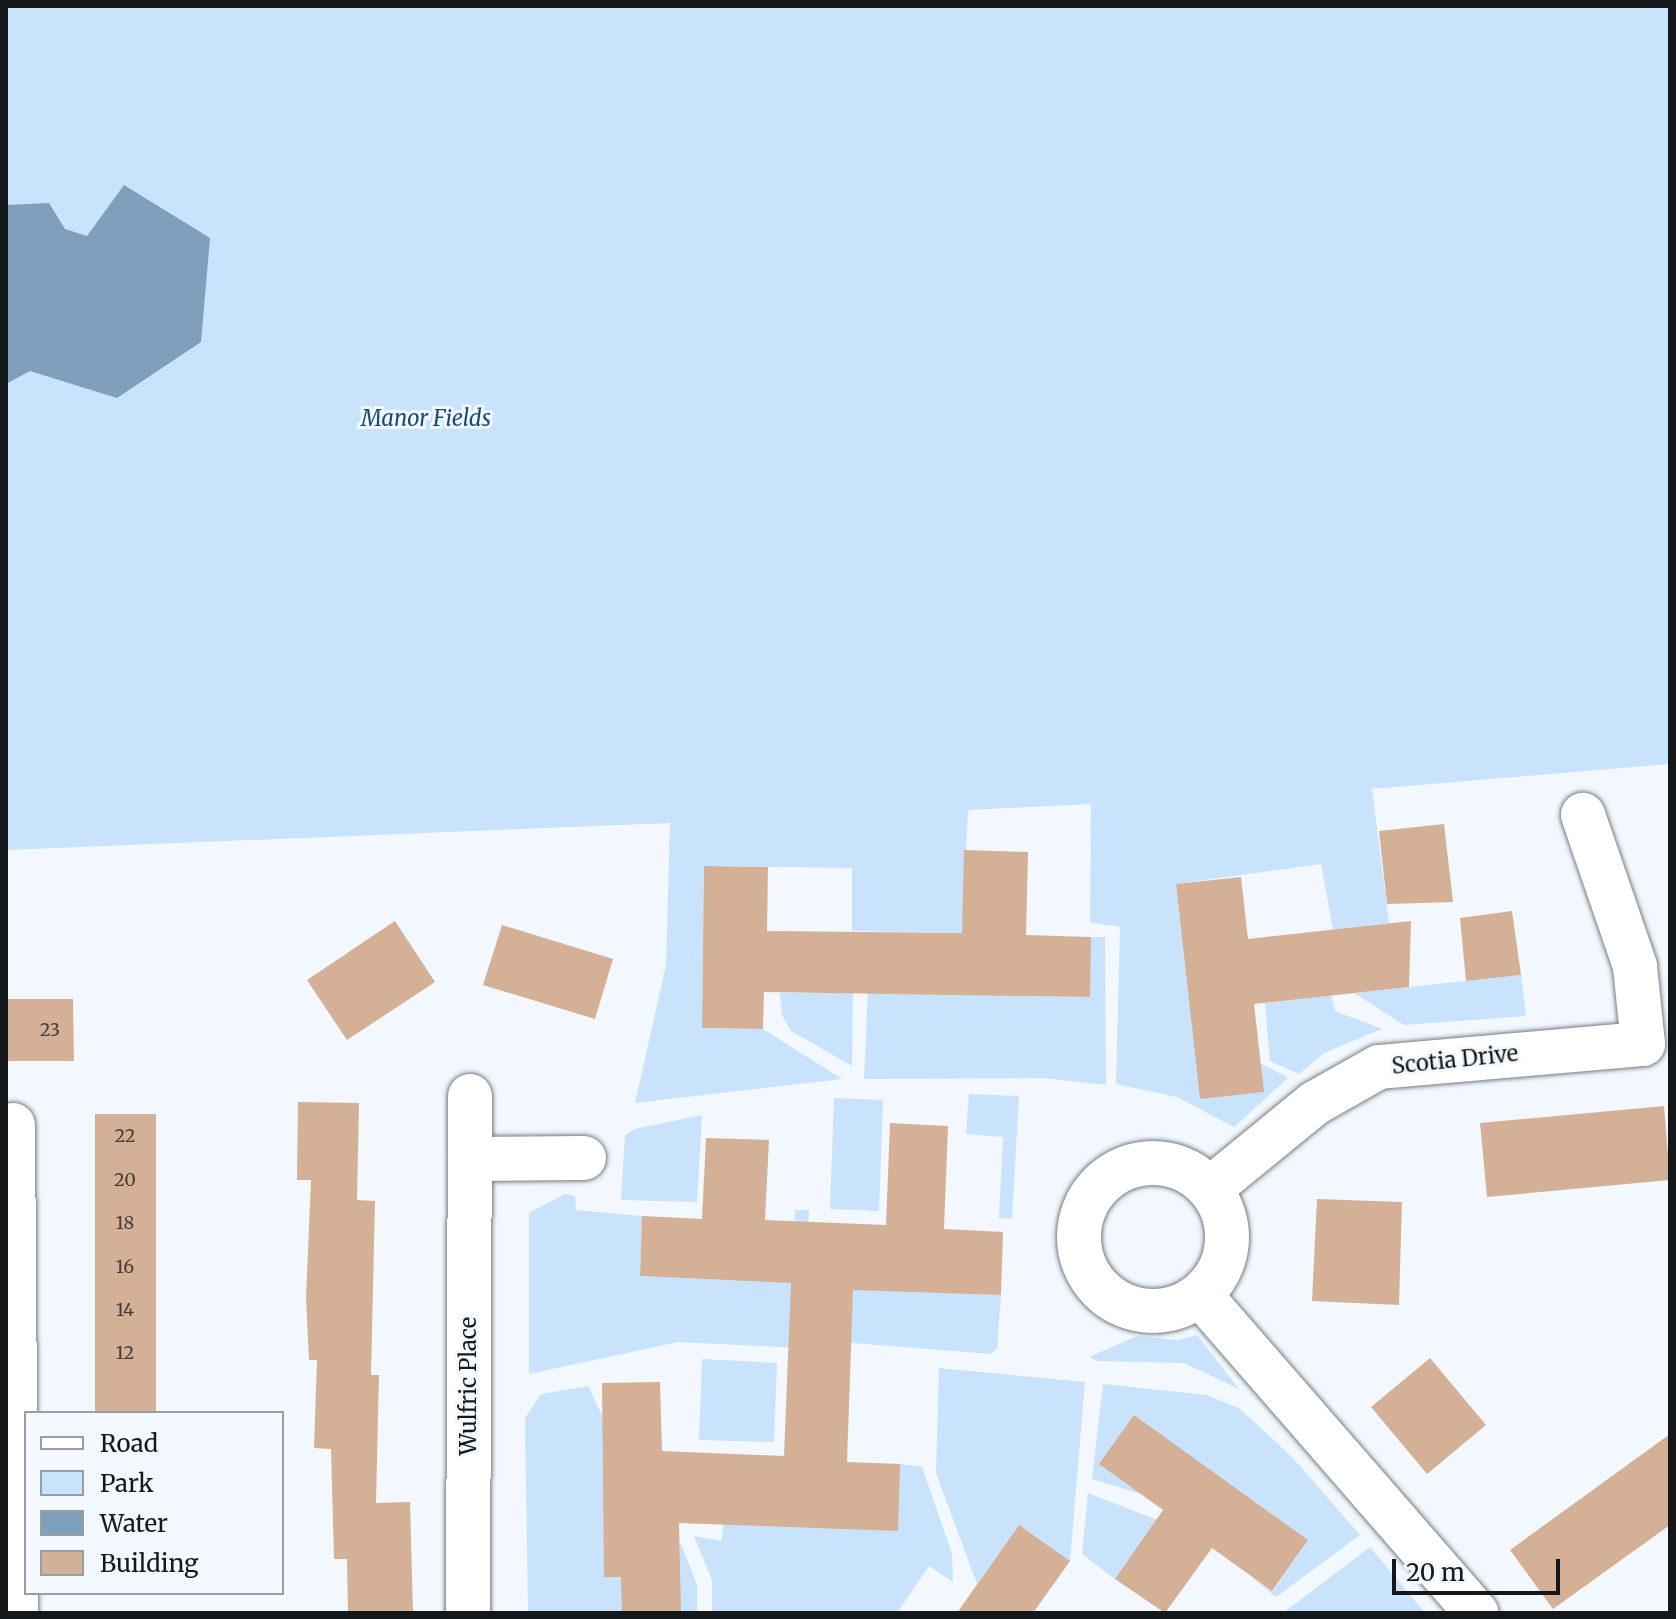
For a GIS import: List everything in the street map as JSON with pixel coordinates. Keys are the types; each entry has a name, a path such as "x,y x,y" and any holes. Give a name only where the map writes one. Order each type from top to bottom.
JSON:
{"street":[{"name":"Scotia Drive","path":"1211,1188 1315,1103 1379,1067 1643,1044 1635,966 1583,815"},
{"name":"Wulfric Place","path":"468,1613 470,1096"},
{"path":"13,1125 16,1613"},
{"path":"470,1159 584,1158"},
{"path":"1173,1164 1211,1188 1225,1214 1229,1244 1220,1272 1201,1296 1160,1313 1117,1305 1087,1274 1077,1231 1093,1189 1130,1165 1173,1164"},
{"path":"1201,1296 1477,1613"}],"green space":[{"name":"Manor Fields","path":"6,6 1670,6 1670,764 1372,789 1389,923 1333,930 1321,864 1176,884 1200,1098 1263,1092 1260,1063 1288,1078 1234,1127 1177,1097 1116,1084 1120,927 1090,922 1091,804 968,810 962,933 852,931 852,868 704,866 702,1028 763,1029 842,1079 635,1103 666,965 670,823 6,850"},
{"path":"1091,937 1105,937 1106,1085 1044,1078 864,1079 868,992 1089,997"},
{"path":"1521,975 1526,1016 1404,1025 1354,993"},
{"path":"853,988 852,1066 791,1031 782,1015 780,993 847,993"},
{"path":"1331,995 1335,1011 1382,1029 1324,1053 1299,1074 1270,1061 1265,1003"},
{"path":"969,1094 1019,1096 1012,1219 999,1218 1003,1137 966,1134"},
{"path":"834,1098 883,1100 879,1211 830,1209"},
{"path":"702,1115 697,1202 621,1200 625,1135 635,1129"},
{"path":"565,1194 575,1196 576,1210 642,1216 640,1276 794,1283 795,1210 809,1210 801,1348 678,1342 529,1374 529,1213"},
{"path":"818,1288 1001,1295 997,1348 991,1354 815,1340"},
{"path":"1197,1335 1239,1389 1184,1363 1097,1361 1089,1357 1137,1336 1177,1340"},
{"path":"702,1359 777,1363 774,1442 699,1440"},
{"path":"939,1368 1085,1382 1070,1561 1019,1525 977,1584 936,1473"},
{"path":"1103,1384 1206,1395 1239,1408 1293,1458 1360,1535 1276,1597 1250,1576 1273,1591 1308,1540 1135,1416 1141,1494 1092,1479"},
{"path":"588,1386 662,1541 681,1544 697,1585 697,1613 622,1601 622,1613 528,1613 525,1418 541,1394"},
{"path":"900,1464 922,1467 952,1554 953,1582 929,1566 897,1613 712,1613 712,1580 694,1536 721,1541 724,1524"},
{"path":"1088,1493 1157,1520 1115,1579 1082,1554"},
{"path":"1370,1547 1425,1613 1283,1613"}],"water":[{"path":"124,185 210,238 201,342 117,398 30,371 6,384 6,205 49,203 65,229 87,236"}],"building":[{"path":"1444,824 1453,902 1387,904 1379,831"},
{"path":"964,850 1028,852 1026,935 1091,937 1090,997 764,992 763,1029 702,1028 704,866 768,867 767,931 962,933"},
{"path":"1241,877 1248,939 1411,921 1409,987 1254,1004 1264,1092 1200,1099 1176,884"},
{"path":"1512,911 1521,975 1466,981 1460,918"},
{"path":"395,921 435,982 347,1040 307,980"},
{"path":"502,925 613,959 595,1019 483,985"},
{"path":"6,999 73,999 74,1061 6,1061"},
{"path":"298,1102 359,1103 357,1200 375,1201 371,1375 379,1375 376,1503 410,1502 413,1613 348,1613 347,1559 334,1559 331,1449 314,1448 317,1360 309,1360 306,1298 311,1180 297,1180"},
{"path":"1664,1106 1670,1180 1487,1197 1480,1123"},
{"path":"95,1114 156,1114 156,1411 95,1411"},
{"path":"890,1123 948,1126 944,1229 1003,1232 1001,1295 853,1290 847,1462 900,1464 898,1531 679,1523 681,1613 622,1613 621,1577 604,1577 602,1383 660,1382 662,1451 784,1456 791,1283 640,1276 642,1216 702,1219 706,1138 769,1140 765,1220 886,1225"},
{"path":"1317,1199 1402,1202 1399,1305 1312,1301"},
{"path":"1430,1358 1486,1425 1427,1474 1371,1407"},
{"path":"1134,1415 1308,1540 1272,1591 1212,1548 1165,1613 1115,1579 1163,1510 1099,1464"},
{"path":"1670,1434 1670,1525 1553,1609 1510,1550"},
{"path":"1019,1525 1070,1561 1033,1613 957,1613"}]}
